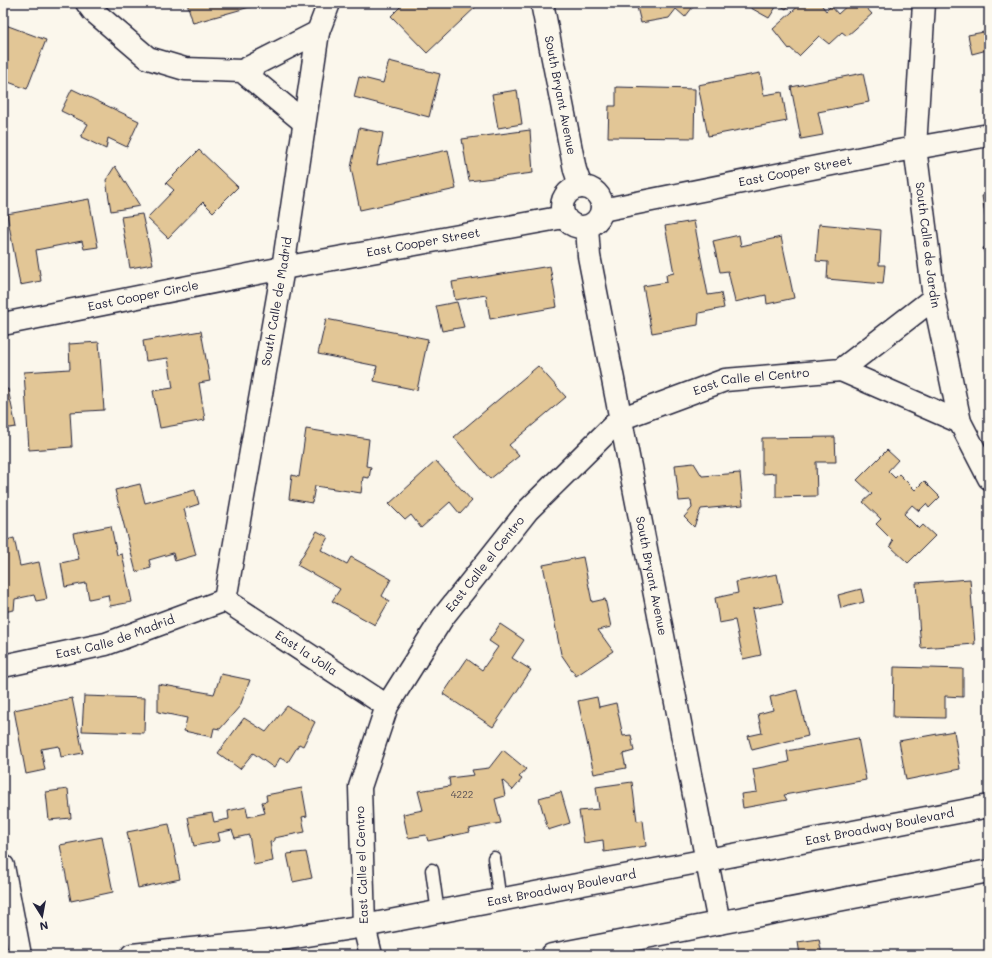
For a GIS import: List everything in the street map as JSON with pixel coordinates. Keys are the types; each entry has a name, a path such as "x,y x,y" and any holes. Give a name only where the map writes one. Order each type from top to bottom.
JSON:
{"street":[{"path":"87,3 93,11 148,58 185,69 242,71 318,32"},
{"name":"South Calle de Madrid","path":"225,600 283,268 318,32 329,3"},
{"name":"South Bryant Avenue","path":"542,3 575,170 581,187"},
{"name":"South Calle de Jardin","path":"924,3 915,147 934,298 960,422 989,478"},
{"path":"242,71 304,122"},
{"name":"East Cooper Street","path":"602,210 915,147 989,135"},
{"path":"581,187 594,190 602,201 602,210 598,220 587,227 574,226 564,217 562,204 564,197 568,192 581,187"},
{"name":"East Cooper Street","path":"283,268 564,217"},
{"name":"South Bryant Avenue","path":"587,227 589,256 719,923"},
{"name":"East Cooper Circle","path":"3,324 283,268"},
{"path":"841,370 934,298"},
{"name":"East Calle el Centro","path":"371,955 364,926 360,787 387,706 443,618 523,516 620,419 725,380 841,370 960,422"},
{"name":"East Calle de Madrid","path":"3,666 106,644 225,600"},
{"name":"East la Jolla","path":"225,600 387,706"},
{"name":"East Broadway Boulevard","path":"132,955 270,940 364,926 989,806"},
{"path":"3,866 20,955"},
{"path":"552,955 989,872"}],"lane":[{"path":"494,858 500,901"},
{"path":"432,870 438,913"}],"building":[{"path":"187,3 264,3 193,23"},
{"path":"404,3 480,3 427,53 391,16"},
{"path":"658,3 696,3 685,17 676,9 669,18 641,23 637,7"},
{"path":"742,3 791,3 786,9 778,4 769,18"},
{"path":"802,3 820,3 826,11 831,6 838,14 850,3 862,3 872,14 847,36 842,32 829,44 819,36 799,56 790,48 789,49 773,29"},
{"path":"3,24 46,40 27,89 3,80"},
{"path":"989,31 989,58 987,50 972,54 968,35"},
{"path":"389,61 440,74 429,117 354,97 359,77 383,83"},
{"path":"760,73 764,95 782,92 787,121 708,136 698,85"},
{"path":"863,73 869,102 818,112 823,135 801,139 791,87"},
{"path":"616,87 695,89 694,138 608,137 609,106 616,106"},
{"path":"72,89 139,121 127,147 108,138 106,149 81,137 88,124 61,111"},
{"path":"517,90 522,124 498,128 492,94"},
{"path":"359,128 383,133 377,165 448,150 456,189 360,210 351,168"},
{"path":"530,130 533,173 469,181 462,139"},
{"path":"199,150 238,187 213,212 203,202 168,238 147,218 174,190 166,183"},
{"path":"115,166 140,206 111,211 106,180"},
{"path":"989,195 989,227 987,227 982,196"},
{"path":"89,199 98,247 84,249 82,241 36,250 41,281 20,285 7,214"},
{"path":"142,214 153,264 130,268 121,217"},
{"path":"694,221 708,295 721,293 724,308 699,313 698,325 652,333 643,286 667,282 666,275 674,273 665,226"},
{"path":"819,224 881,230 879,265 885,265 883,284 827,279 828,262 816,261"},
{"path":"739,235 741,246 781,237 794,298 767,304 766,295 735,302 728,271 720,272 713,241"},
{"path":"989,246 989,270 983,248"},
{"path":"550,266 557,307 490,319 486,295 455,300 452,282"},
{"path":"457,302 464,327 442,331 436,306"},
{"path":"326,319 428,339 417,390 374,381 377,366 318,354"},
{"path":"201,331 210,381 199,383 205,420 160,428 153,391 173,388 168,358 146,361 143,341"},
{"path":"99,342 104,410 70,412 72,447 29,450 24,372 70,369 69,344"},
{"path":"538,366 566,397 509,445 519,456 490,479 454,437"},
{"path":"8,389 16,427 3,429 3,390"},
{"path":"306,429 369,439 366,466 371,467 369,478 363,477 361,493 315,486 312,503 289,499 292,475 299,477"},
{"path":"835,437 836,462 816,462 817,496 776,497 776,473 762,474 762,438"},
{"path":"887,450 898,460 888,471 895,478 899,474 915,490 924,481 940,497 929,508 926,504 919,511 912,505 904,514 919,529 923,525 935,536 908,563 890,546 893,541 876,524 881,519 863,502 872,494 857,480"},
{"path":"436,461 472,501 460,514 450,502 421,528 411,515 405,520 389,504"},
{"path":"694,463 702,476 740,473 743,505 701,509 694,527 684,517 692,508 691,500 679,501 675,465"},
{"path":"140,484 145,503 195,490 199,504 184,509 196,555 175,561 173,553 149,560 151,568 136,572 115,490"},
{"path":"111,526 117,555 122,554 132,602 110,606 108,595 89,599 86,583 65,587 61,563 79,559 73,533"},
{"path":"317,531 328,537 321,550 347,564 351,557 391,579 382,596 389,601 375,625 332,601 340,589 297,565"},
{"path":"14,538 20,566 39,562 47,599 36,601 34,595 15,599 14,610 3,612 3,541"},
{"path":"583,557 592,602 605,599 611,627 598,630 613,651 576,676 561,654 543,565"},
{"path":"777,574 783,603 752,609 761,655 743,659 735,620 719,623 715,598 738,593 736,582"},
{"path":"970,579 975,644 921,648 916,583"},
{"path":"861,589 864,602 841,608 838,595"},
{"path":"500,624 524,640 512,658 531,670 493,727 443,694 467,659 482,670 498,647 489,641"},
{"path":"894,667 963,669 963,697 945,696 945,718 893,717"},
{"path":"221,674 250,680 240,706 220,729 214,728 212,737 184,731 187,718 158,712 158,684 214,694"},
{"path":"797,690 808,736 752,750 748,736 762,733 758,714 773,710 770,697"},
{"path":"84,696 145,698 144,733 82,731"},
{"path":"597,697 599,707 616,703 623,736 631,735 634,751 623,754 626,768 594,774 578,701"},
{"path":"72,698 83,753 61,757 59,746 41,749 45,770 26,774 14,710"},
{"path":"287,706 315,722 303,746 299,744 288,762 280,758 274,768 253,753 240,769 218,753 244,718 266,732"},
{"path":"954,731 960,769 906,780 899,741"},
{"path":"858,738 866,780 784,795 787,800 743,808 741,794 757,792 753,769 789,762 787,751"},
{"path":"503,750 526,769 519,777 522,779 513,790 502,780 505,796 495,799 501,823 469,829 470,832 428,841 426,835 408,838 403,814 423,810 418,791 450,786 449,778 474,775 472,770 489,768"},
{"path":"632,782 637,821 643,820 646,846 604,852 603,840 584,843 579,811 599,809 596,787"},
{"path":"302,788 307,816 302,817 305,832 274,838 274,841 270,842 273,861 254,865 249,835 235,838 232,830 218,833 220,841 194,846 188,817 212,813 214,822 229,819 228,811 246,807 248,817 265,813 262,802 267,801 266,795"},
{"path":"68,789 71,818 49,820 46,792"},
{"path":"561,792 570,823 548,830 539,798"},
{"path":"169,824 180,879 138,888 127,832"},
{"path":"102,837 113,892 71,901 60,845"},
{"path":"306,852 312,878 293,882 287,854"},
{"path":"819,939 822,955 800,955 798,942"},
{"path":"957,951 958,955 936,955"}]}
